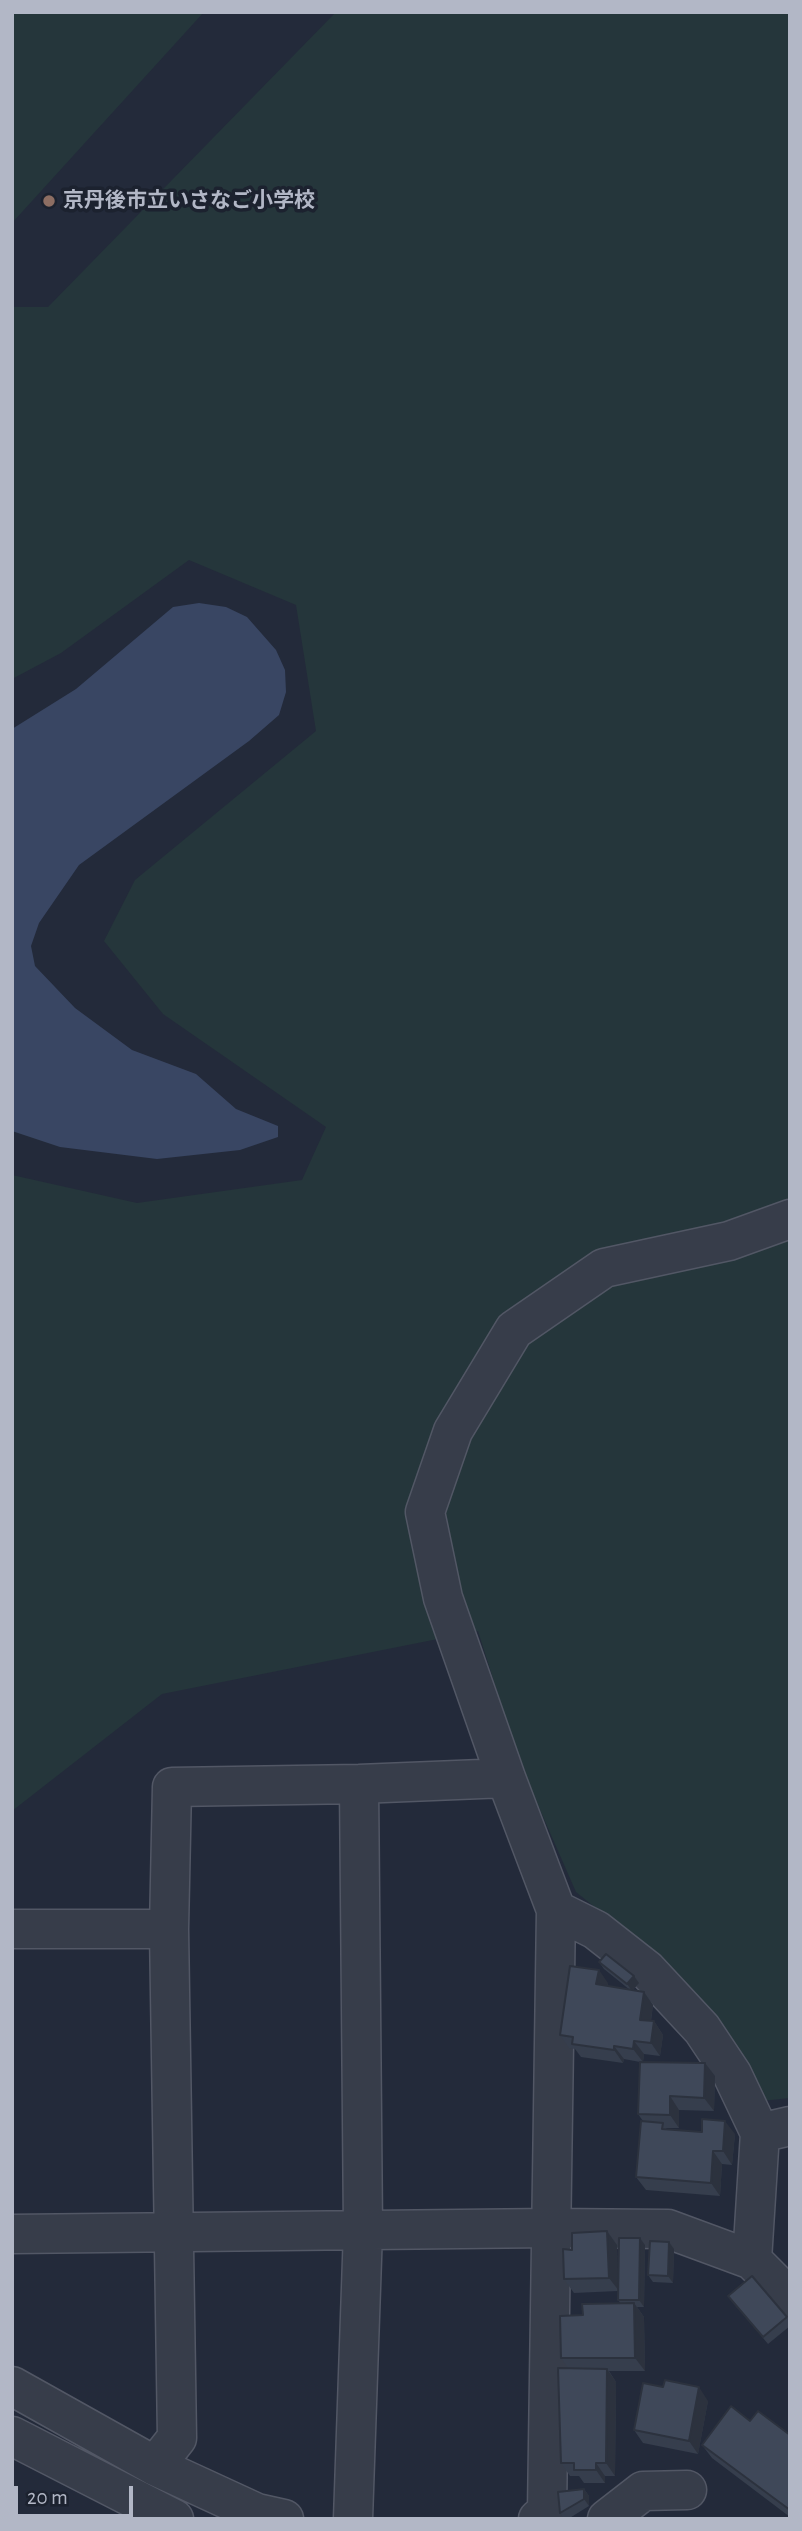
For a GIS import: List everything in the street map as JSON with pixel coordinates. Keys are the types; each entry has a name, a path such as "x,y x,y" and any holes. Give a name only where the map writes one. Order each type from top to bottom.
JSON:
{"street":[{"path":"538,2519 547,2511 556,1910 443,1598 425,1512 453,1431 514,1330 604,1268 729,1241 790,1219"},
{"path":"155,2466 177,2438 169,1929 172,1787 506,1778"},
{"path":"353,2519 363,2230 359,1784"},
{"path":"556,1910 596,1930 647,1970 702,2029 775,2130 752,2260"},
{"path":"12,1929 169,1929"},
{"path":"12,2234 551,2228 668,2230 752,2260 790,2298"},
{"path":"12,2386 155,2466 257,2513 284,2519"},
{"path":"12,2436 128,2509 174,2519"},
{"path":"607,2519 643,2491 687,2490"}],"shaded area":[{"path":"12,12 204,12 12,223"},
{"path":"336,12 790,12 790,2098 761,2101 659,1959 576,1892 520,1764 478,1631 162,1694 12,1811 12,1175 137,1203 302,1180 326,1127 163,1014 104,941 135,880 316,731 296,605 189,560 61,653 12,679 12,307 48,307"}],"water":[{"path":"199,603 226,607 247,617 276,650 285,670 286,692 279,715 249,741 79,865 39,923 31,946 35,966 75,1008 132,1050 196,1074 236,1109 278,1126 278,1137 240,1150 157,1159 60,1147 12,1131 12,729 76,689 173,607"}],"building":[{"path":"606,1954 634,1976 627,1984 599,1962"},
{"path":"570,1966 599,1970 596,1984 644,1992 640,2020 654,2021 651,2043 634,2041 633,2049 614,2046 614,2050 572,2044 573,2037 560,2035"},
{"path":"640,2062 705,2063 704,2098 670,2096 670,2115 638,2114"},
{"path":"702,2119 725,2121 723,2151 713,2151 711,2183 636,2177 641,2121 663,2123 662,2129 702,2132"},
{"path":"607,2231 609,2278 564,2279 563,2249 572,2250 572,2233"},
{"path":"619,2238 640,2238 639,2300 618,2300"},
{"path":"650,2241 669,2242 668,2276 648,2275"},
{"path":"752,2276 787,2317 763,2337 728,2296"},
{"path":"634,2303 635,2358 561,2358 560,2316 583,2315 582,2304"},
{"path":"558,2368 607,2369 606,2463 596,2463 596,2470 574,2470 574,2463 561,2463"},
{"path":"665,2380 699,2387 689,2441 634,2430 643,2383 663,2387"},
{"path":"731,2406 750,2421 758,2411 790,2435 790,2510 702,2445"},
{"path":"584,2489 584,2499 560,2513 558,2492"}],"place":[{"name":"京丹後市立いさなご小学校","path":"49,201"}]}
